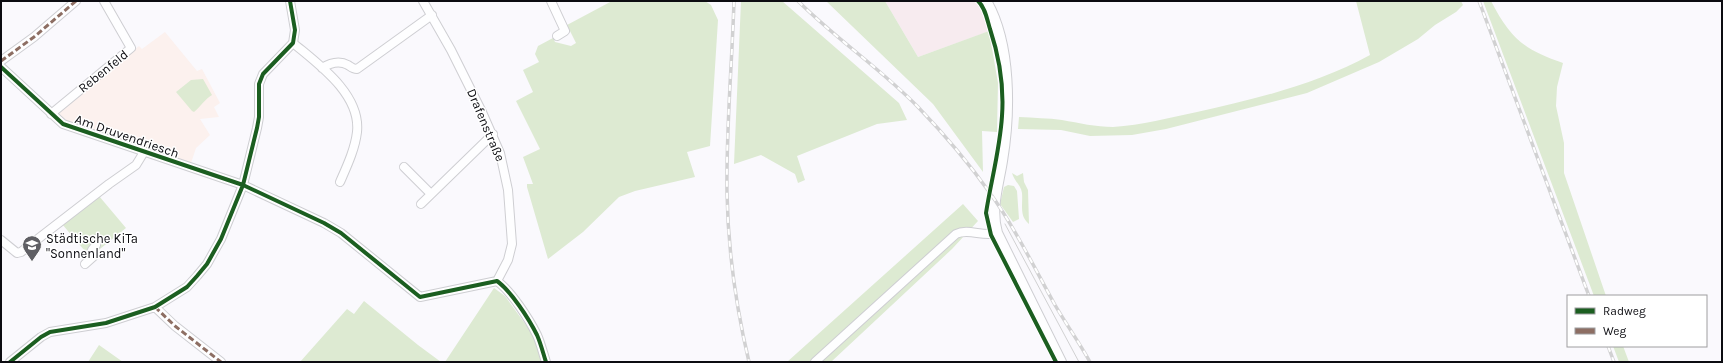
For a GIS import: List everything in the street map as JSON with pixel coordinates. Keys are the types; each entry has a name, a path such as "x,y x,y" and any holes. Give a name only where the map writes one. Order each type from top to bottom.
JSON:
{"main road":[{"path":"989,4 1001,44 1007,84 1007,134 993,215 997,233 1061,362"}],"street":[{"path":"1,61 34,37 76,1"},
{"name":"Rebenfeld","path":"51,114 131,48 104,1"},
{"path":"10,362 41,337 50,332 106,323 155,306 187,287 207,264 221,239 243,185 259,118 259,84 264,74 293,43 295,30 290,1"},
{"name":"Drafenstraße","path":"423,1 432,15 493,134 500,153 508,190 512,244 508,260 497,281"},
{"path":"551,1 565,31 556,36"},
{"path":"322,68 328,64 343,63 357,69 432,15"},
{"path":"293,43 322,68 342,88 353,104 356,114 357,132 340,182"},
{"name":"Am Druvendriesch","path":"1,67 51,114 68,126 243,185 324,223 341,233 420,297 497,281"},
{"path":"421,204 493,134"},
{"path":"1,240 13,251 17,253 21,252 136,165 144,152"},
{"path":"404,167 431,194"},
{"path":"815,362 956,234 960,232 983,235 997,233"},
{"path":"85,264 94,256 92,250 96,245 97,239"},
{"path":"497,281 506,287 532,327 540,343 546,362"},
{"path":"155,306 176,326 221,362"}],"shaded area":[{"path":"885,1 977,1 987,25 987,32 918,57"},
{"path":"165,32 197,71 202,69 220,103 214,107 219,117 200,119 210,135 196,148 191,163 70,123 60,116 60,112 139,46 142,49"}],"green space":[{"path":"612,1 705,1 711,5 718,20 710,146 687,152 695,177 635,191 619,197 583,232 548,259 527,187 527,184 533,184 523,157 540,149 516,101 533,92 523,70 539,62 535,54 538,46 553,38 555,42 571,46 576,43 567,25"},
{"path":"741,1 782,1 899,103 907,120 877,124 797,156 805,180 798,183 795,174 761,155 734,164"},
{"path":"826,1 885,1 918,57 989,31 998,83 997,132 982,131 983,172 933,104"},
{"path":"1356,1 1461,1 1463,5 1456,12 1435,25 1418,39 1379,62 1307,93 1166,129 1132,135 1090,136 1061,130 1018,129 1019,117 1057,119 1107,127 1145,123 1264,96 1308,82 1370,55"},
{"path":"1483,1 1491,1 1505,24 1520,41 1538,53 1563,63 1557,87 1556,106 1564,143 1564,173 1606,295 1594,295"},
{"path":"203,79 212,95 194,112 176,92 191,80"},
{"path":"1012,173 1017,176 1023,173 1024,182 1028,190 1029,224 1024,217 1022,210 1021,190"},
{"path":"1008,185 1014,186 1017,191 1019,219 1013,222 1000,204 1004,187"},
{"path":"99,196 126,228 90,257 62,224"},
{"path":"963,204 978,221 952,249 831,362 787,362"},
{"path":"494,288 505,296 534,336 542,362 445,362"},
{"path":"364,301 441,362 300,362 347,309 354,314"},
{"path":"99,345 123,362 88,362"},
{"path":"1613,347 1623,347 1629,362 1619,362"}],"tram line":[{"path":"1005,224 1079,362"}],"railway":[{"path":"734,1 727,145 727,193 729,236 734,278 740,320 749,362"},
{"path":"798,1 904,93 937,127 964,159 1008,220 1055,305 1090,362"},
{"path":"1479,1 1589,295"},
{"path":"1608,347 1614,362"}],"marked path":[{"path":"1,61 34,37 76,1"},
{"path":"155,307 175,326 221,362"}],"cycle path":[{"path":"10,362 41,337 50,332 106,323 155,307 187,287 207,264 221,239 243,185 259,117 259,84 263,74 293,43 295,30 290,1"},
{"path":"978,1 987,17 993,39 1000,72 1002,94 1002,116 999,141 986,213 991,235 1056,362"},
{"path":"1,67 63,124 243,185 324,223 341,233 420,297 497,281 514,298 529,321 537,335 546,362"}],"place":[{"name":"Städtische KiTa \"Sonnenland\"","path":"32,262"}]}
